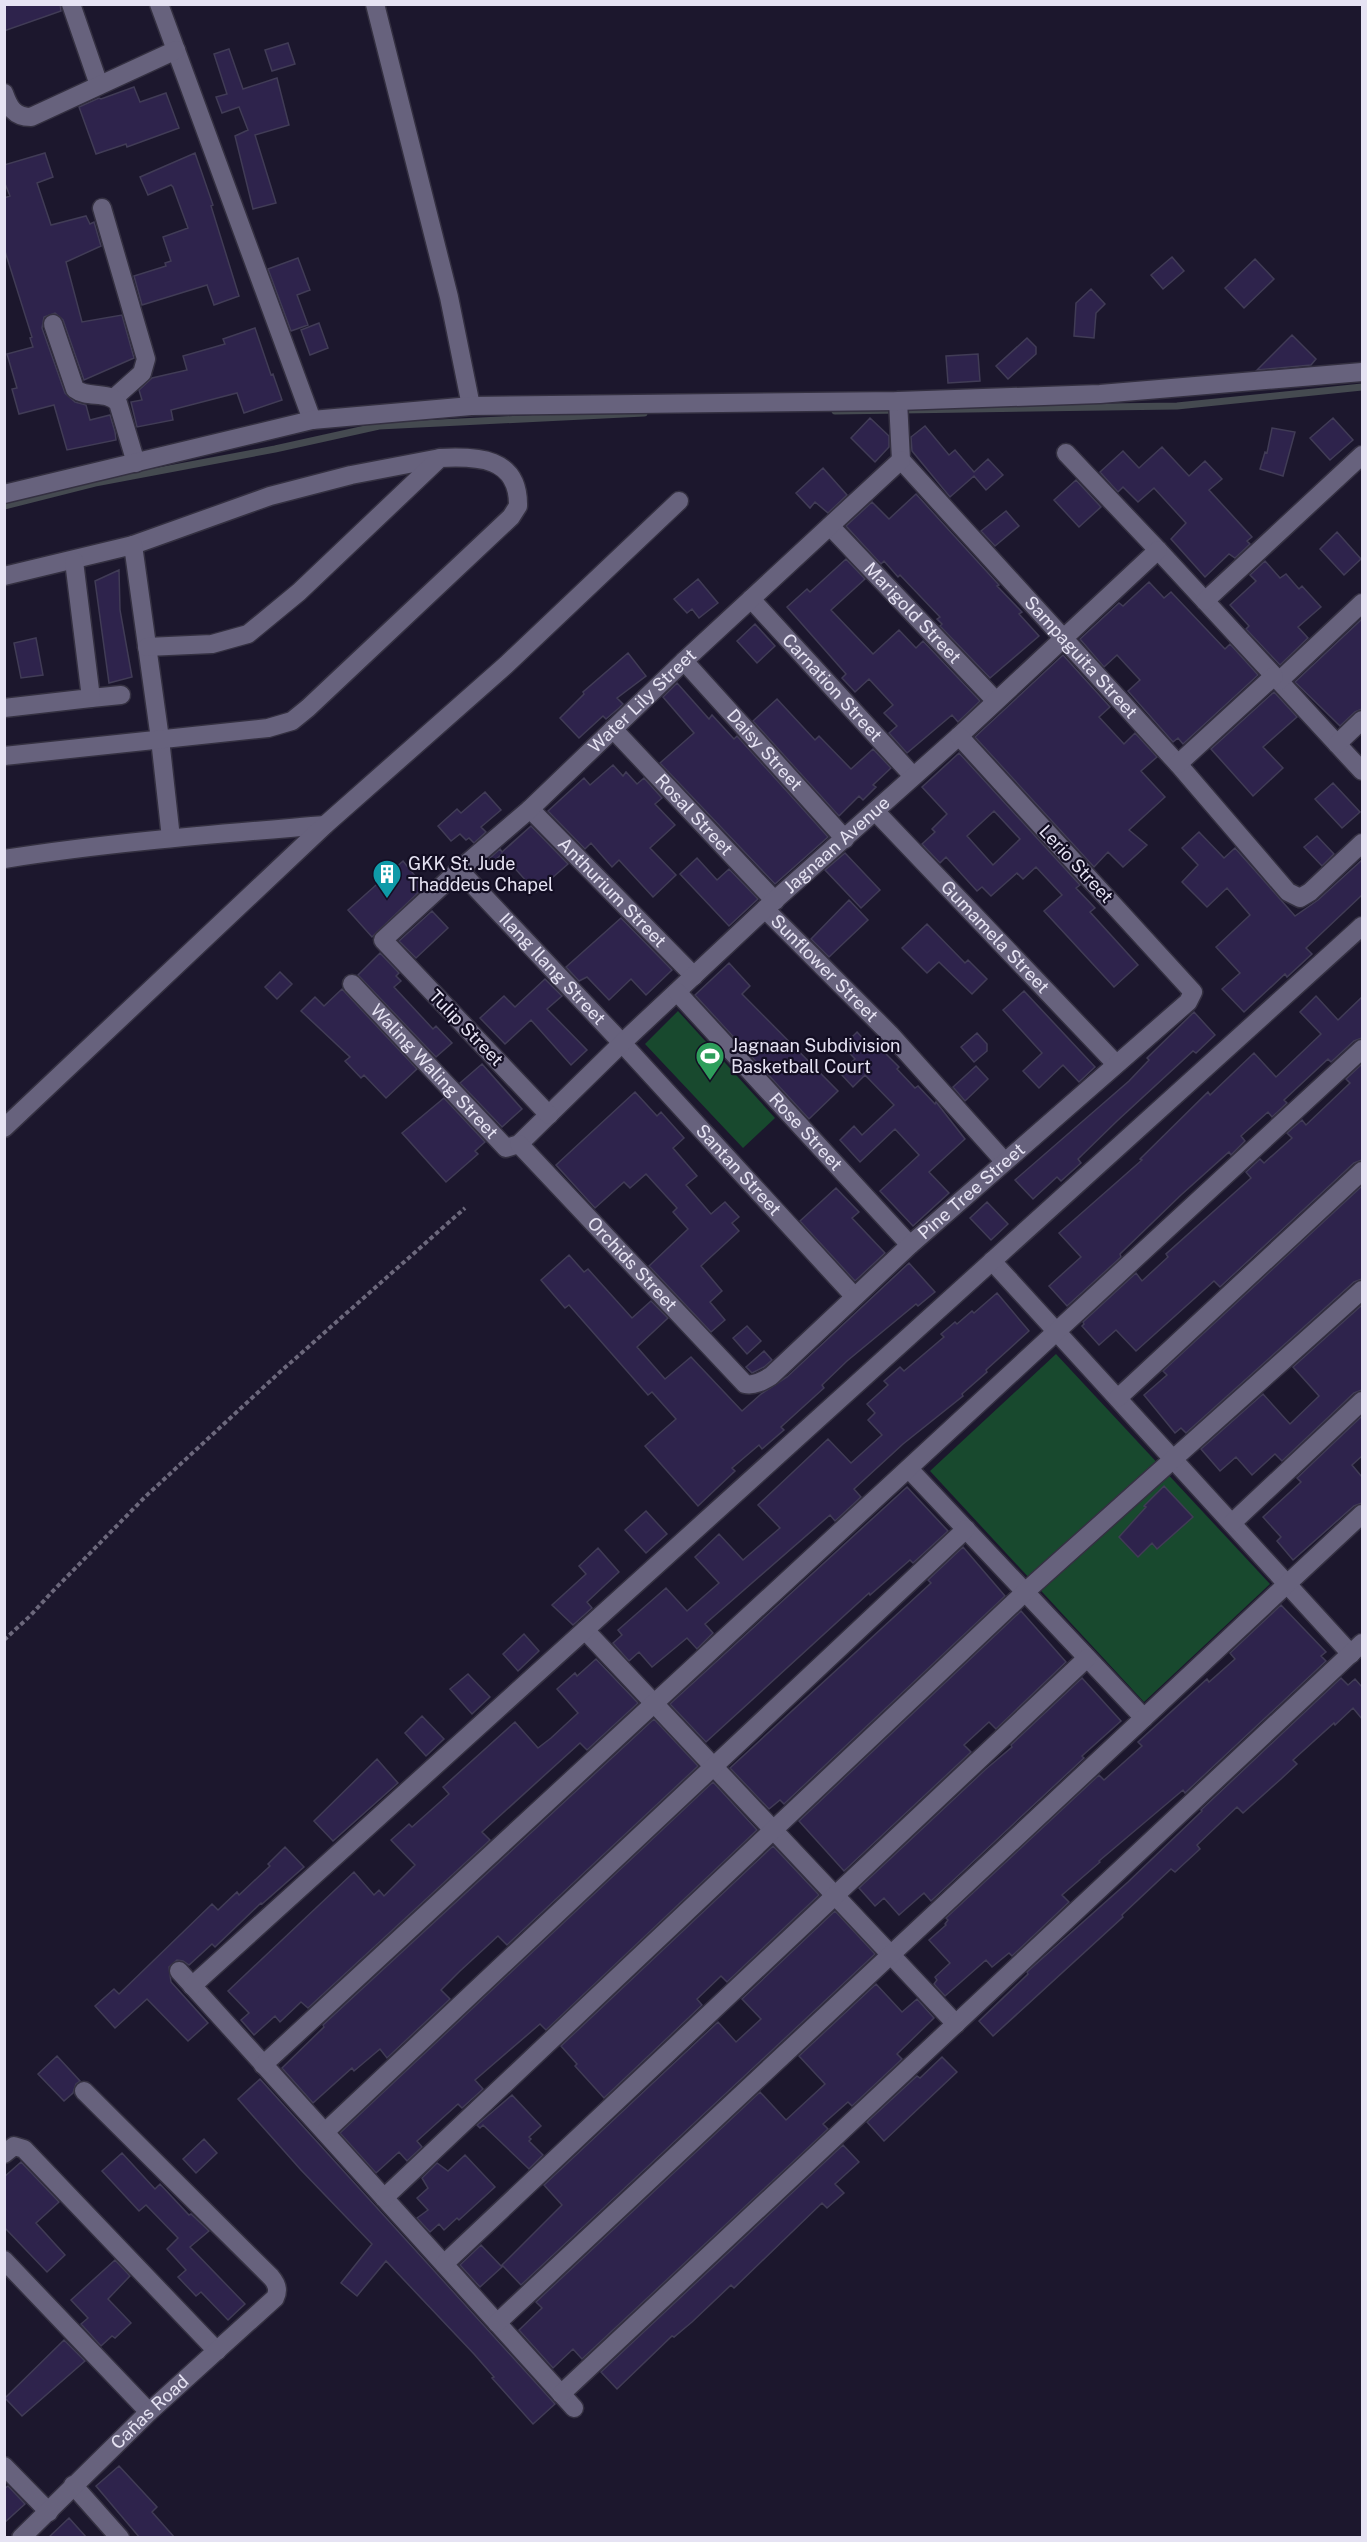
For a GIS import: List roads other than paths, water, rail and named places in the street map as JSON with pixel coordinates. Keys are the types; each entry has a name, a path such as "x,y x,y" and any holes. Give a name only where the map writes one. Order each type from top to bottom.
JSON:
{"street":[{"path":"71,4 99,85"},
{"path":"159,4 312,420"},
{"path":"375,4 449,297 471,406"},
{"path":"4,93 14,112 31,117 176,50"},
{"path":"53,324 75,389 82,394 114,398 142,373 146,359 102,208"},
{"path":"4,494 312,420 471,406 898,401 1100,394 1362,372"},
{"path":"114,398 120,409 136,463"},
{"path":"898,401 901,460"},
{"path":"1066,453 1362,771"},
{"path":"1205,601 1362,455"},
{"path":"147,647 212,644 248,634 298,592 440,458"},
{"path":"4,576 133,545 270,496 351,475 440,458 479,458 496,462 513,481 517,496 518,506 511,517 292,721 268,728 4,756"},
{"name":"Water Lily Street","path":"383,940 530,809 684,661 901,460"},
{"name":"Sampaguita Street","path":"901,460 1178,764 1288,892 1300,898 1310,892 1362,843"},
{"path":"5,1122 325,825 506,665 679,501"},
{"name":"Marigold Street","path":"830,526 995,700"},
{"path":"133,545 160,739 171,838"},
{"name":"Jagnaan Avenue","path":"519,1144 622,1043 770,905 958,736 1158,550"},
{"path":"74,561 91,699"},
{"name":"Carnation Street","path":"751,599 913,776"},
{"path":"1178,764 1362,603"},
{"name":"Daisy Street","path":"684,661 845,839"},
{"path":"5,702 91,699 121,695"},
{"path":"1337,744 1362,720"},
{"name":"Rosal Street","path":"613,729 770,905"},
{"name":"Lerio Street","path":"958,736 1193,992"},
{"name":"Anthurium Street","path":"530,809 694,976"},
{"name":"Gumamela Street","path":"875,811 1116,1064"},
{"path":"4,859 63,849 325,825"},
{"name":"Ilang Ilang Street","path":"459,870 622,1043"},
{"name":"Sunflower Street","path":"770,905 1004,1161"},
{"path":"192,1986 1362,926"},
{"name":"Tulip Street","path":"383,940 549,1115"},
{"name":"Waling Waling Street","path":"352,984 506,1148 519,1144"},
{"name":"Rose Street","path":"677,992 910,1245"},
{"name":"Pine Tree Street","path":"745,1383 762,1381 771,1376 910,1245 1188,1002 1193,992"},
{"name":"Santan Street","path":"622,1043 854,1296"},
{"path":"263,2065 1362,1049"},
{"name":"Orchids Street","path":"519,1144 745,1383"},
{"path":"1118,1398 1362,1171"},
{"path":"561,2394 1357,1648 1288,1584 993,1261"},
{"path":"384,2198 1025,1592 1362,1290"},
{"path":"1232,1523 1362,1401"},
{"path":"909,1468 1144,1718"},
{"path":"497,2323 1362,1514"},
{"path":"325,2132 966,1530"},
{"path":"585,1630 956,2024"},
{"path":"444,2264 1088,1658"},
{"path":"179,1971 574,2408"},
{"name":"Cañas Road","path":"21,2538 149,2412 275,2298 277,2288 271,2277 84,2091"},
{"path":"4,2154 14,2146 24,2149 217,2351"},
{"path":"4,2260 149,2412"},
{"path":"4,2466 49,2512"},
{"path":"73,2485 120,2538"}],"waterway":[{"path":"835,411 1177,406 1362,387"},
{"path":"4,506 95,483 275,449 379,426 644,413"}],"place":[{"name":"GKK St. Jude Thaddeus Chapel","path":"387,900"},
{"name":"Jagnaan Subdivision Basketball Court","path":"710,1082"}]}
